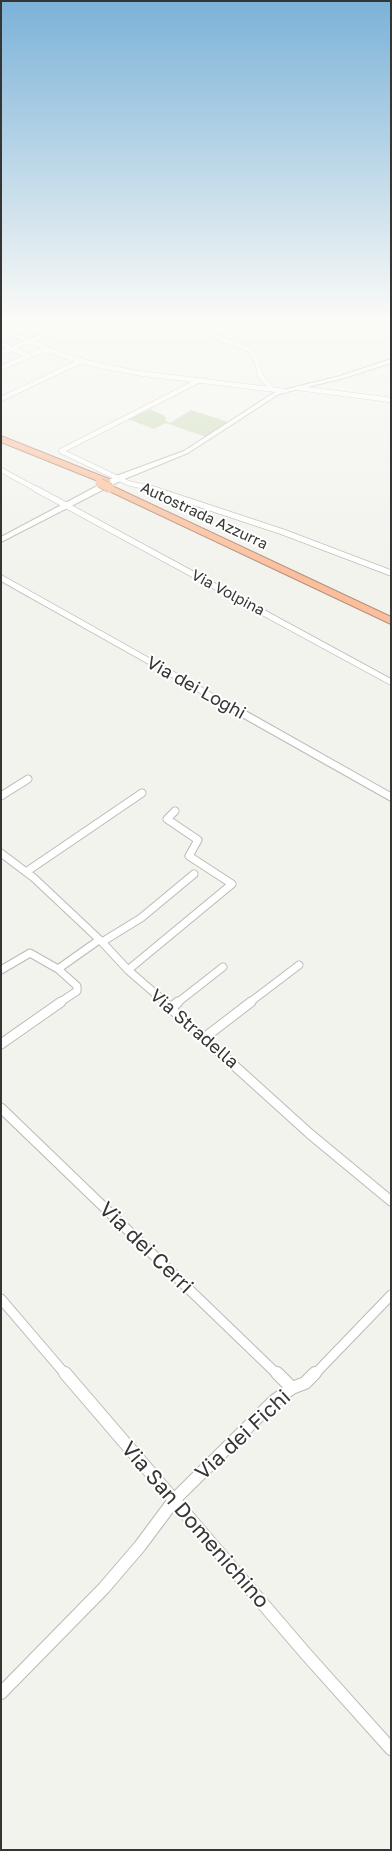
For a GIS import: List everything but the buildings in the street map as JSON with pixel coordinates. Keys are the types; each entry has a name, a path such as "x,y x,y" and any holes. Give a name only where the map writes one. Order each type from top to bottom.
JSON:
{"highway":[{"name":"Autostrada Azzurra","path":"1,439 110,483 391,615"},
{"name":"Autostrada Azzurra","path":"1,443 110,483 391,621"}],"main road":[{"path":"1,540 110,483 186,452 264,401"}],"street":[{"path":"159,401 61,452 110,483 128,483 158,490 283,532 391,573"},
{"name":"Via Volpina","path":"1,470 391,682"},
{"name":"Via dei Loghi","path":"1,578 391,798"},
{"path":"1,796 28,779"},
{"path":"26,872 142,793"},
{"path":"128,970 232,884 189,856 198,840 167,819 176,811"},
{"name":"Via Stradella","path":"1,853 26,872 101,941 128,970 310,1134 391,1201"},
{"path":"58,969 141,918 194,874"},
{"path":"1,970 30,953 58,969 78,986 78,990 1,1044"},
{"path":"171,1008 223,966"},
{"path":"204,1038 299,966"},
{"name":"Via dei Cerri","path":"1,1108 292,1388"},
{"name":"Via dei Fichi","path":"1,1693 104,1588 140,1546 175,1500 274,1401 292,1388 304,1383 346,1343 391,1295"},
{"name":"Via San Domenichino","path":"1,1299 306,1654 391,1749"}],"green space":[{"path":"150,409 165,416 166,421 170,423 191,410 228,422 206,437 166,423 154,429 128,419"}]}
